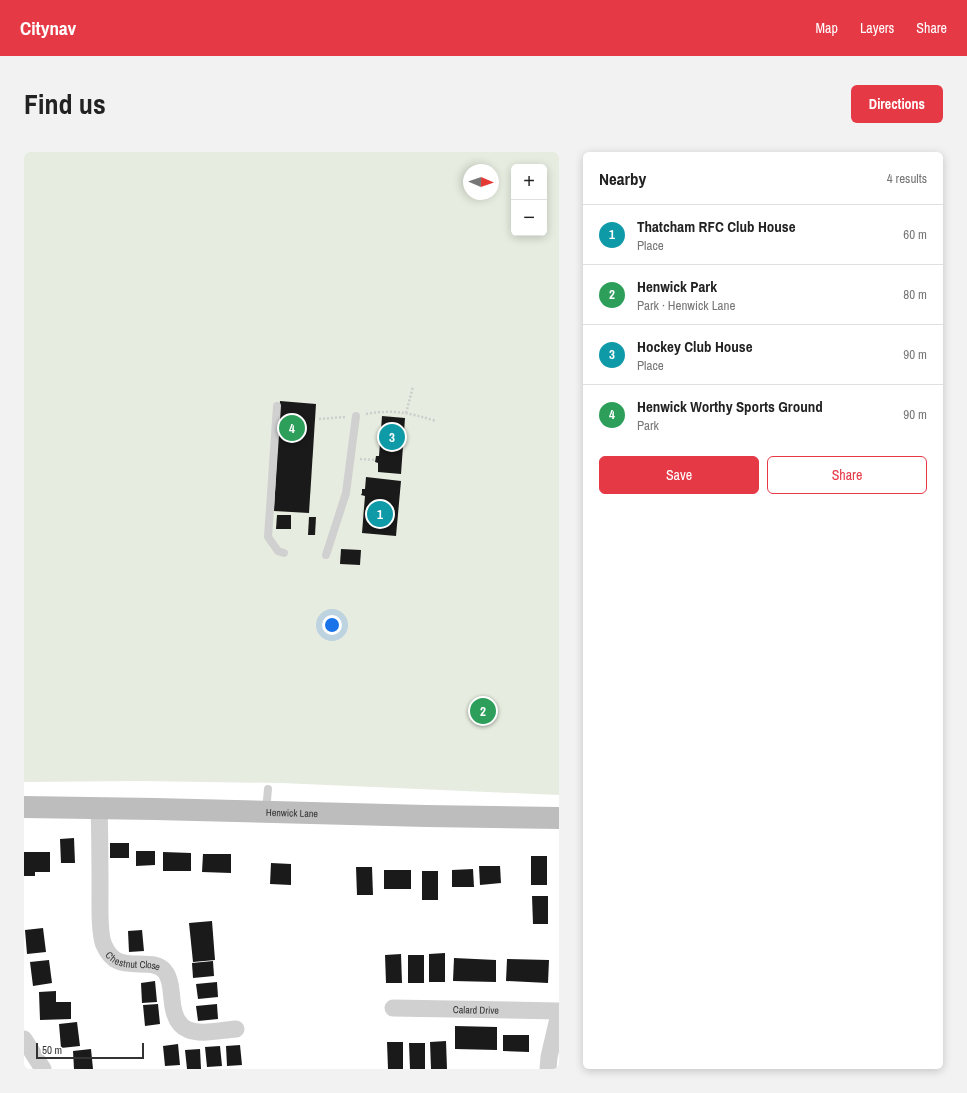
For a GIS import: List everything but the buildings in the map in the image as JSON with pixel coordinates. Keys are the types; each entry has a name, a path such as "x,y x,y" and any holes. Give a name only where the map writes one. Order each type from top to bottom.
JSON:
{"street":[{"name":"Henwick Lane","path":"24,808 266,811 559,818"},
{"name":"Chestnut Close","path":"99,808 100,915 103,944 111,957 119,962 151,964 160,967 166,972 170,982 173,1011 178,1024 187,1030 202,1032 236,1029"},
{"name":"Calard Drive","path":"394,1008 559,1011"},
{"path":"548,1069 548,1057 559,1014"},
{"path":"24,1039 43,1069"}],"lane":[{"path":"277,406 268,537 278,551 284,553"},
{"path":"326,556 346,493 356,416"},
{"path":"266,811 268,789"}],"path":[{"path":"406,413 413,387"},
{"path":"319,419 356,416 382,411 406,413 436,421"}],"shaded area":[{"path":"24,152 559,152 559,795 282,783 139,781 24,782"}],"place":[{"name":"Henwick Worthy Sports Ground","path":"292,428"},
{"name":"Hockey Club House","path":"392,437"},
{"name":"Thatcham RFC Club House","path":"380,514"},
{"name":"Henwick Park","path":"483,711"}]}
